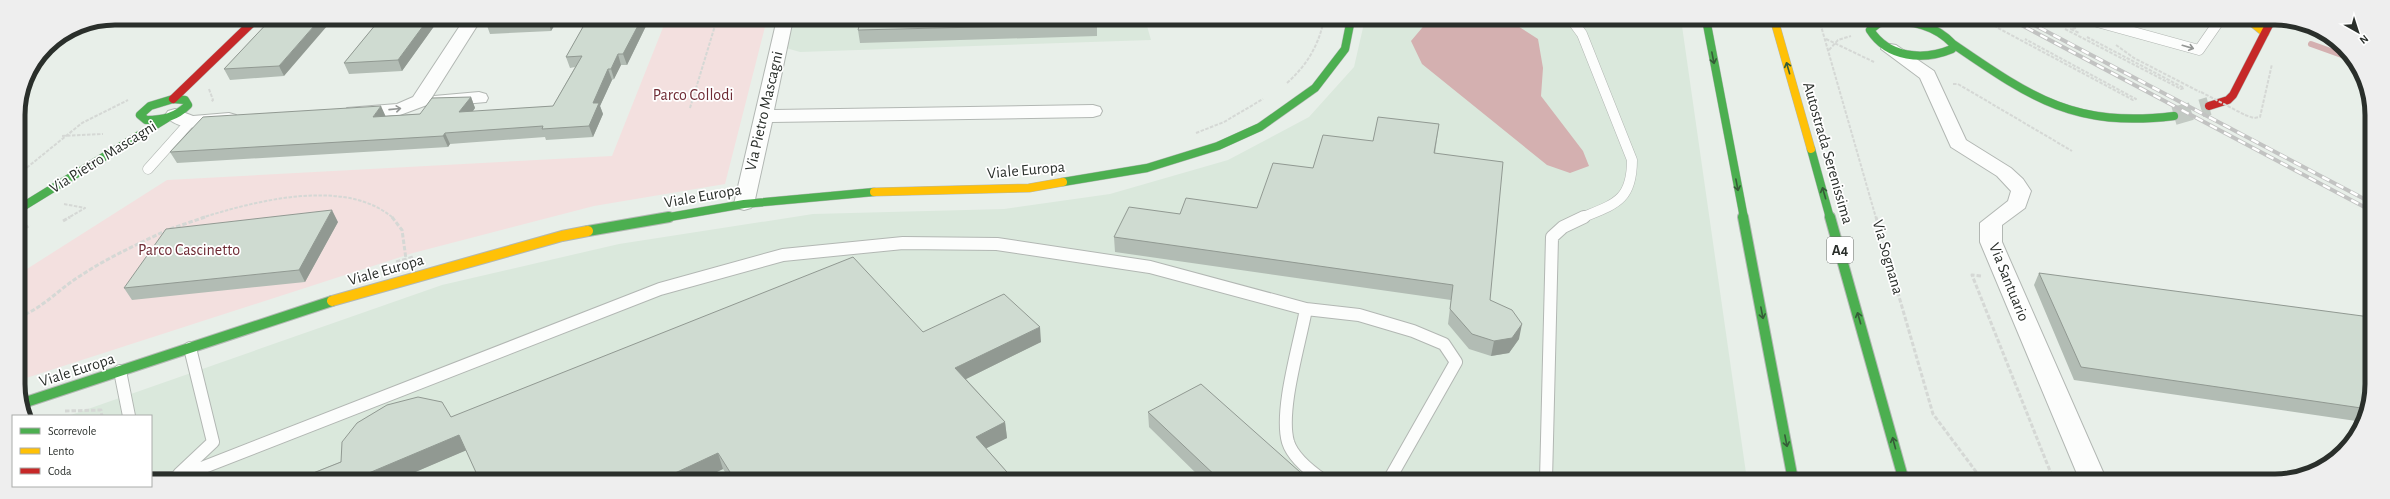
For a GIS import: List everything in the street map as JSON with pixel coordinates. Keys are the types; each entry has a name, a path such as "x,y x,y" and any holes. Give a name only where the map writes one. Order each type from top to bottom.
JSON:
{"main road":[{"name":"Via Pietro Mascagni","path":"25,205 178,115 251,25"},
{"name":"Viale Europa","path":"27,402 311,307 562,236 744,204 877,192 1029,188 1147,168 1218,146 1260,127 1315,88 1345,49 1349,25"},
{"path":"1707,25 1792,474"},
{"name":"Autostrada Serenissima","path":"1776,25 1902,474"},
{"path":"1876,25 1870,30 1875,40 1890,49"},
{"path":"1921,25 1933,28"},
{"path":"1926,25 1950,39 1953,44 1997,74 2038,98 2085,114 2130,121 2149,121 2174,116"},
{"path":"2255,25 2265,33"},
{"path":"2208,106 2228,100 2233,95 2269,25"},
{"path":"1933,62 1948,53 1953,44"},
{"path":"1933,62 1959,61 1997,74"},
{"name":"Via Pietro Mascagni","path":"157,103 178,115 152,120 140,120 140,115 144,109 157,103"},
{"name":"Via Pietro Mascagni","path":"25,195 96,153 129,130"}],"street":[{"path":"420,102 470,25"},
{"name":"Via Pietro Mascagni","path":"744,204 762,116 784,25"},
{"path":"1890,49 1933,62"},
{"name":"Via Santuario","path":"1933,62 1958,143 2004,172 2016,183 2021,191 2018,204 1991,224 1989,231 1991,242 2091,474"},
{"path":"338,113 400,109 420,102 479,98"},
{"path":"762,116 1093,111"},
{"name":"Via Pietro Mascagni","path":"178,115 245,118"}],"lane":[{"path":"1546,474 1552,237 1558,229 1614,204 1624,195 1631,184 1634,172 1632,160 1582,34 1575,25"},
{"path":"2108,25 2199,50 2216,25"},
{"path":"148,169 178,115"},
{"path":"187,474 660,289 783,256 903,243 997,244 1150,267 1306,309 1359,315 1414,331 1444,344 1456,362 1392,474"},
{"path":"1306,309 1286,414 1288,443 1314,474"},
{"path":"179,474 213,442 190,348"},
{"path":"120,371 128,415"}],"path":[{"path":"690,108 715,25"},
{"name":"Via Sognana","path":"1821,25 1933,414 1978,474"},
{"path":"1992,25 2133,100 2136,99 2025,39"},
{"path":"2065,29 2181,89 2184,88 2071,29 2079,28"},
{"path":"1829,50 1838,40 1870,30"},
{"path":"2115,44 2134,58 2245,115 2254,118 2260,117 2274,57"},
{"path":"25,169 61,136"},
{"path":"25,314 48,301 78,278 118,253 204,215 252,204 291,198 327,196 358,200 382,209 400,224 405,241 406,259"},
{"path":"63,221 85,208 64,204"},
{"path":"2007,279 1972,274 2051,474"},
{"path":"58,412 101,410 102,415"}],"shaded area":[{"path":"783,25 1147,25 1151,40 800,52 779,46"},
{"path":"1364,25 1682,25 1746,474 152,474 152,415 71,415 442,285 619,244 813,214 1004,209 1110,194 1228,160 1309,117 1354,67"},
{"path":"1424,25 1516,25 1538,39 1543,68 1541,96 1583,151 1589,166 1570,173 1547,165 1422,64 1411,41"}],"green space":[{"name":"Parco Cascinetto","path":"664,25 765,25 725,184 594,206 413,253 25,378 25,270 167,180 612,156"}],"building":[{"path":"265,25 315,25 279,66 224,69"},
{"path":"375,25 424,25 398,60 344,63"},
{"path":"584,25 638,25 623,54 618,54 611,69 608,69 593,103 599,103 589,126 542,129 543,126 445,133 443,136 170,152 203,117 381,106 373,117 420,114 432,98 471,97 459,112 553,106 582,56 566,57"},
{"path":"859,25 1057,25 858,30"},
{"path":"1378,117 1439,124 1434,153 1503,162 1490,300 1512,310 1522,324 1512,338 1494,341 1472,334 1450,309 1453,285 1114,237 1129,207 1180,214 1186,198 1257,208 1273,163 1313,168 1323,135 1373,141"},
{"path":"332,210 299,270 124,288 166,229"},
{"path":"853,257 923,332 1004,294 1040,327 955,368 1005,422 976,437 1009,474 731,474 718,453 673,474 477,474 459,435 366,474 311,474 341,462 342,442 357,423 387,405 418,397 442,402 451,417"},
{"path":"2039,273 2365,316 2365,384 2361,408 2081,367"},
{"path":"1201,384 1302,474 1214,474 1148,412"}],"waterway":[{"path":"2311,44 2342,55"}],"tunnel":[{"path":"2174,116 2209,106"}],"railway":[{"path":"2021,25 2365,207"},
{"path":"2034,25 2365,199"}],"traffic: fast":[{"path":"1063,182 1147,168 1218,146 1260,127 1315,88 1345,49 1350,25"},
{"path":"1707,25 1792,474"},
{"path":"1876,25 1870,30 1876,39 1884,46 1895,51 1919,56 1942,53 1952,49 1953,44 1947,37 1924,25"},
{"path":"1953,44 2016,87 2053,105 2093,116 2113,118 2154,119 2174,116"},
{"path":"173,99 185,100 188,105 179,113 169,118 146,120 140,115 150,106 173,99"},
{"path":"25,205 167,118"},
{"path":"1811,149 1902,474"},
{"path":"588,231 744,204 874,192"},
{"path":"27,402 332,301"}],"traffic: slow":[{"path":"1776,25 1811,149"},
{"path":"2255,25 2265,33"},
{"path":"874,192 1029,188 1063,182"},
{"path":"332,301 562,236 588,231"}],"traffic: jam":[{"path":"173,99 250,25"},
{"path":"2209,106 2228,100 2233,95 2269,25"}],"park label":[{"name":"Parco Collodi","path":"693,95"}]}
